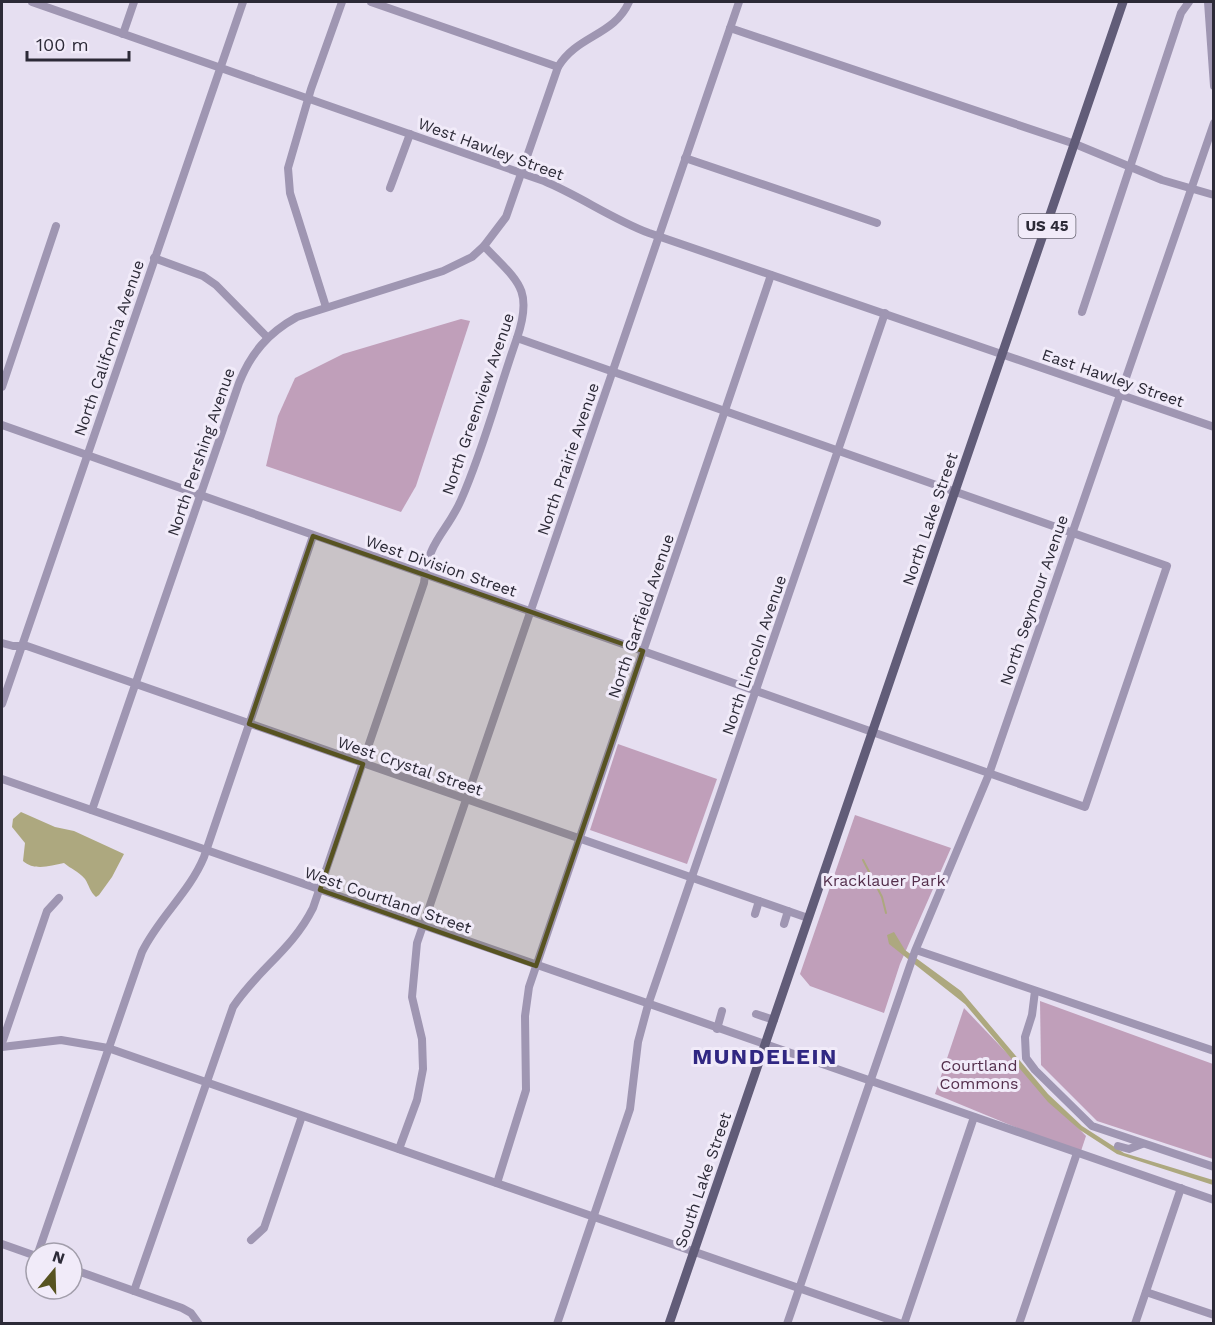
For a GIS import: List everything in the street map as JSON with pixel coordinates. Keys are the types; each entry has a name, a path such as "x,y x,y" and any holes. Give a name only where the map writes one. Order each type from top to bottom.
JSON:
{"main road":[{"name":"North Lake Street","path":"765,1046 1075,144 1121,2"},
{"name":"South Lake Street","path":"669,1323 765,1046"}],"street":[{"name":"West Hawley Street","path":"32,2 522,173 560,188 627,225 1003,354"},
{"path":"123,34 134,2"},
{"name":"North California Avenue","path":"2,704 243,2"},
{"path":"326,307 291,193 289,176 293,146 342,2"},
{"path":"371,2 558,67"},
{"path":"484,246 506,217 558,67 573,47 609,27 622,15 629,2"},
{"name":"North Prairie Avenue","path":"399,1149 417,1100 423,1069 422,1039 412,984 415,957 423,926 739,2"},
{"path":"1082,312 1181,13 1189,2"},
{"path":"1208,2 1214,86"},
{"path":"730,28 1075,144 1190,189 1214,195"},
{"name":"North Seymour Avenue","path":"787,1323 916,951 989,774 1214,123"},
{"path":"390,188 410,134"},
{"path":"685,158 877,223"},
{"path":"2,387 56,226"},
{"name":"North Pershing Avenue","path":"92,810 245,367 267,337 297,317 443,271 465,261 484,246"},
{"name":"North Greenview Avenue","path":"134,1291 233,1007 254,979 297,937 320,890 436,540 465,492 517,338 525,304 523,293 516,280 484,246"},
{"path":"154,258 203,276 216,285 267,337"},
{"name":"North Garfield Avenue","path":"496,1183 526,1090 525,1016 536,966 771,274"},
{"name":"North Lincoln Avenue","path":"557,1323 630,1109 638,1042 648,1005 885,314"},
{"path":"517,338 613,370 1071,534"},
{"name":"East Hawley Street","path":"1003,354 1214,428"},
{"name":"West Division Street","path":"2,425 1085,807 1167,566 1071,534"},
{"path":"42,1241 147,941 189,886 206,851 313,536"},
{"name":"West Crystal Street","path":"2,643 27,646 808,918"},
{"name":"West Courtland Street","path":"2,779 765,1046 1214,1200"},
{"path":"59,898 47,911 2,1045 61,1040 108,1048 693,1253 903,1323 974,1117"},
{"path":"755,914 759,901"},
{"path":"784,924 788,911"},
{"path":"916,951 1214,1052"},
{"path":"1035,991 1032,1015 1025,1037 1026,1058 1035,1070 1092,1126 1214,1167"},
{"path":"717,1029 722,1011"},
{"path":"756,1014 774,1020"},
{"path":"251,1240 264,1228 302,1116"},
{"path":"1118,1146 1129,1149 1142,1144"},
{"path":"1019,1323 1077,1153"},
{"path":"1135,1323 1181,1188"},
{"path":"2,1244 24,1251"},
{"path":"84,1273 182,1308 191,1313 199,1323"},
{"path":"1146,1292 1214,1315"}],"highlighted area":[{"path":"313,536 643,651 536,966 320,890 363,764 249,724"}],"green space":[{"path":"461,319 470,321 416,486 401,512 266,466 278,416 295,378 343,354"},
{"path":"618,744 717,779 687,864 590,830"},
{"name":"Kracklauer Park","path":"855,815 951,848 900,964 884,1013 810,986 800,974"},
{"path":"1040,1001 1213,1064 1213,1159 1097,1121 1041,1065"},
{"name":"Courtland Commons","path":"964,1008 1086,1136 1080,1154 935,1094"}],"shaded area":[{"path":"21,812 55,827 74,831 124,854 99,895 96,897 85,879 64,863 37,867 23,861 25,843 12,827 13,819"},
{"path":"894,932 905,950 961,991 1048,1094 1082,1126 1124,1153 1213,1180 1213,1185 1117,1154 1080,1130 1048,1102 965,1004 889,944 887,935"}],"waterway":[{"path":"863,860 882,897 886,913"}],"district":[{"name":"MUNDELEIN","path":"765,1056"}]}
